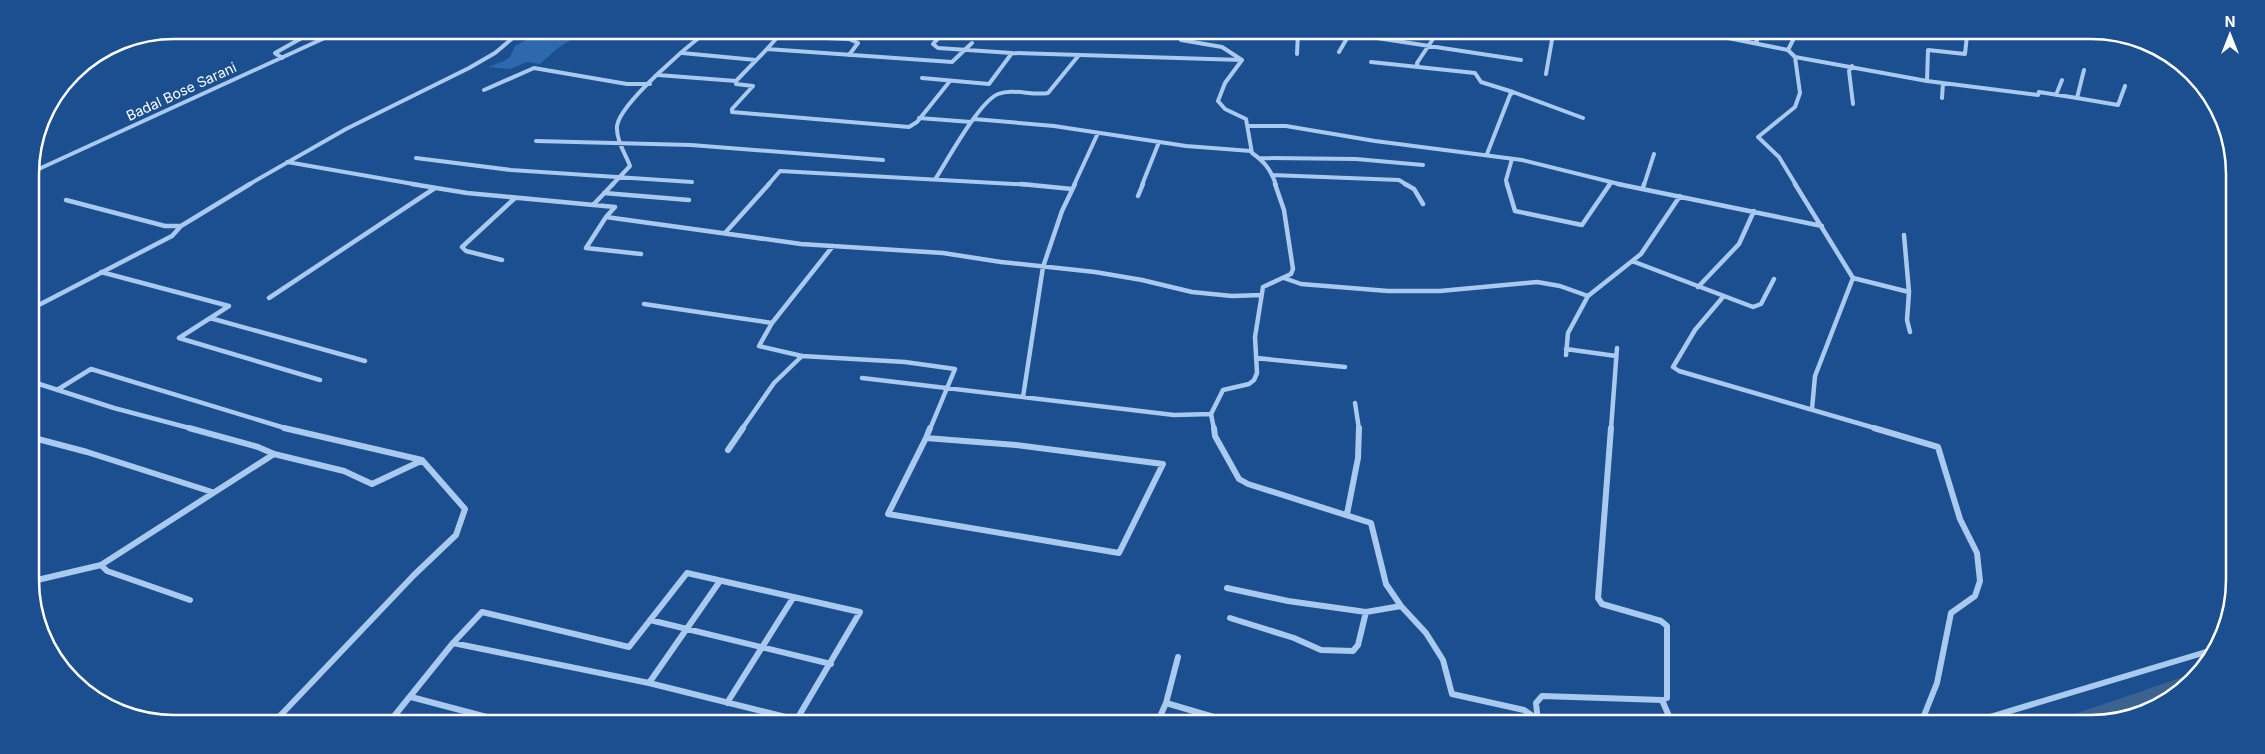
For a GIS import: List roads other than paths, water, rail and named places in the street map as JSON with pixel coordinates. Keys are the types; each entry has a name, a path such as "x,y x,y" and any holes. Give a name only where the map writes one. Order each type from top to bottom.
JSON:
{"street":[{"path":"282,58 275,53 300,39"},
{"name":"Badal Bose Sarani","path":"39,169 323,39"},
{"path":"39,304 172,236 181,226 286,162 418,92 469,68 495,52 511,39"},
{"path":"593,205 630,166 617,134 618,122 622,114 658,75 698,39"},
{"path":"736,81 775,39"},
{"path":"849,39 858,43 849,55"},
{"path":"938,39 933,44 938,48 964,50 1242,60"},
{"path":"1181,39 1224,47 1234,51 1242,60"},
{"path":"1297,54 1298,39"},
{"path":"1339,52 1347,39"},
{"path":"1390,39 1521,60"},
{"path":"1418,67 1417,64 1433,39"},
{"path":"1546,74 1551,39"},
{"path":"1735,39 1788,50 1795,57 1927,81 2038,95 2040,92 2118,105 2125,86"},
{"path":"1756,43 1757,39"},
{"path":"1788,50 1794,39"},
{"path":"1927,81 1928,50 1966,54 1967,39"},
{"path":"767,49 952,62 972,43"},
{"path":"682,53 756,60"},
{"path":"922,78 989,84 1012,53"},
{"path":"936,178 973,120 997,94 1032,95 1051,92 1079,55"},
{"path":"1795,57 1800,93 1795,107 1758,137 1779,157 1853,278 1909,292"},
{"path":"1242,60 1225,83 1218,101 1219,105 1225,109 1244,117 1249,126 1251,151"},
{"path":"1371,62 1475,73 1481,82 1584,118"},
{"path":"1852,66 1849,71 1853,104"},
{"path":"484,90 534,68 627,84 650,84"},
{"path":"2077,98 2084,70"},
{"path":"658,75 736,81 736,84 752,86 732,109 735,112 909,127 912,126 950,81"},
{"path":"2056,95 2062,80"},
{"path":"1942,98 1943,83"},
{"path":"1487,154 1510,95 1513,92"},
{"path":"919,118 1054,126 1159,142 1251,151 1269,167 1284,210 1293,269 1291,274 1265,285 1261,295 1255,337 1257,374 1249,384 1223,390 1211,414 1214,436 1239,479 1248,484 1371,523 1386,584 1401,606 1426,633 1443,660 1452,694 1524,710 1530,715"},
{"path":"1249,126 1286,126 1374,141 1487,154 1560,167 1611,182 1822,226"},
{"path":"1023,396 1044,267 1072,189 1098,133"},
{"path":"536,141 691,145 883,160"},
{"path":"1138,196 1159,142"},
{"path":"1643,188 1654,154"},
{"path":"416,158 503,170 692,182"},
{"path":"1259,158 1356,159 1424,165"},
{"path":"1512,159 1506,180 1515,211 1582,225 1611,182"},
{"path":"286,162 436,188 515,198 615,207 606,217 586,248 641,254"},
{"path":"725,233 780,171 936,178 1072,189"},
{"path":"1272,175 1399,180 1414,189 1424,204"},
{"path":"270,298 436,188"},
{"path":"604,193 689,200"},
{"path":"1566,355 1568,332 1588,296 1641,254 1680,196"},
{"path":"502,260 466,251 462,247 515,198"},
{"path":"66,200 166,226 181,226"},
{"path":"1698,287 1740,244 1754,211"},
{"path":"606,217 833,246 944,253 1095,272 1142,280 1192,292 1232,296 1261,295"},
{"path":"1904,235 1909,292 1907,320 1910,332"},
{"path":"833,246 772,323 759,346 802,356 905,362 955,369 926,438 888,514 1118,552 1164,464 1016,445 926,438"},
{"path":"1632,261 1753,307 1761,304 1774,279"},
{"path":"101,272 229,306 182,334 179,338 320,380"},
{"path":"1284,278 1301,284 1388,291 1440,291 1537,282 1560,286 1588,296"},
{"path":"1812,409 1815,376 1853,278"},
{"path":"1723,297 1707,313 1683,346 1673,367 1679,371 1938,447 1960,519 1977,552 1980,581 1975,596 1951,613 1937,683 1924,715"},
{"path":"644,304 772,323"},
{"path":"210,318 365,361"},
{"path":"1537,715 1536,703 1542,696 1662,700 1667,698 1667,626 1662,621 1602,604 1598,598 1617,348"},
{"path":"1566,349 1616,356"},
{"path":"728,450 774,383 802,356"},
{"path":"1256,358 1345,367"},
{"path":"57,390 91,370 303,434 376,448 422,460 465,509 456,535 414,575 281,715"},
{"path":"862,378 1023,396 1174,416 1211,414"},
{"path":"39,384 114,408 258,447 274,454 344,471 372,484 422,460"},
{"path":"1347,514 1360,455 1360,420 1355,403"},
{"path":"39,439 87,452 212,492"},
{"path":"39,580 101,565 274,454"},
{"path":"101,565 107,571 190,600"},
{"path":"395,715 453,643 482,612 629,648 687,573 860,612 803,715"},
{"path":"649,683 720,581"},
{"path":"1226,588 1288,601 1366,612 1401,606"},
{"path":"727,703 792,598"},
{"path":"1230,618 1294,638 1322,650 1353,651 1358,645 1366,612"},
{"path":"650,620 832,664"},
{"path":"453,643 649,683 779,715"},
{"path":"1997,715 2204,654"},
{"path":"1161,715 1178,657"},
{"path":"411,697 479,715"},
{"path":"1662,700 1669,715"},
{"path":"1166,703 1207,715"}],"waterway":[{"path":"2096,715 2169,690"}]}
